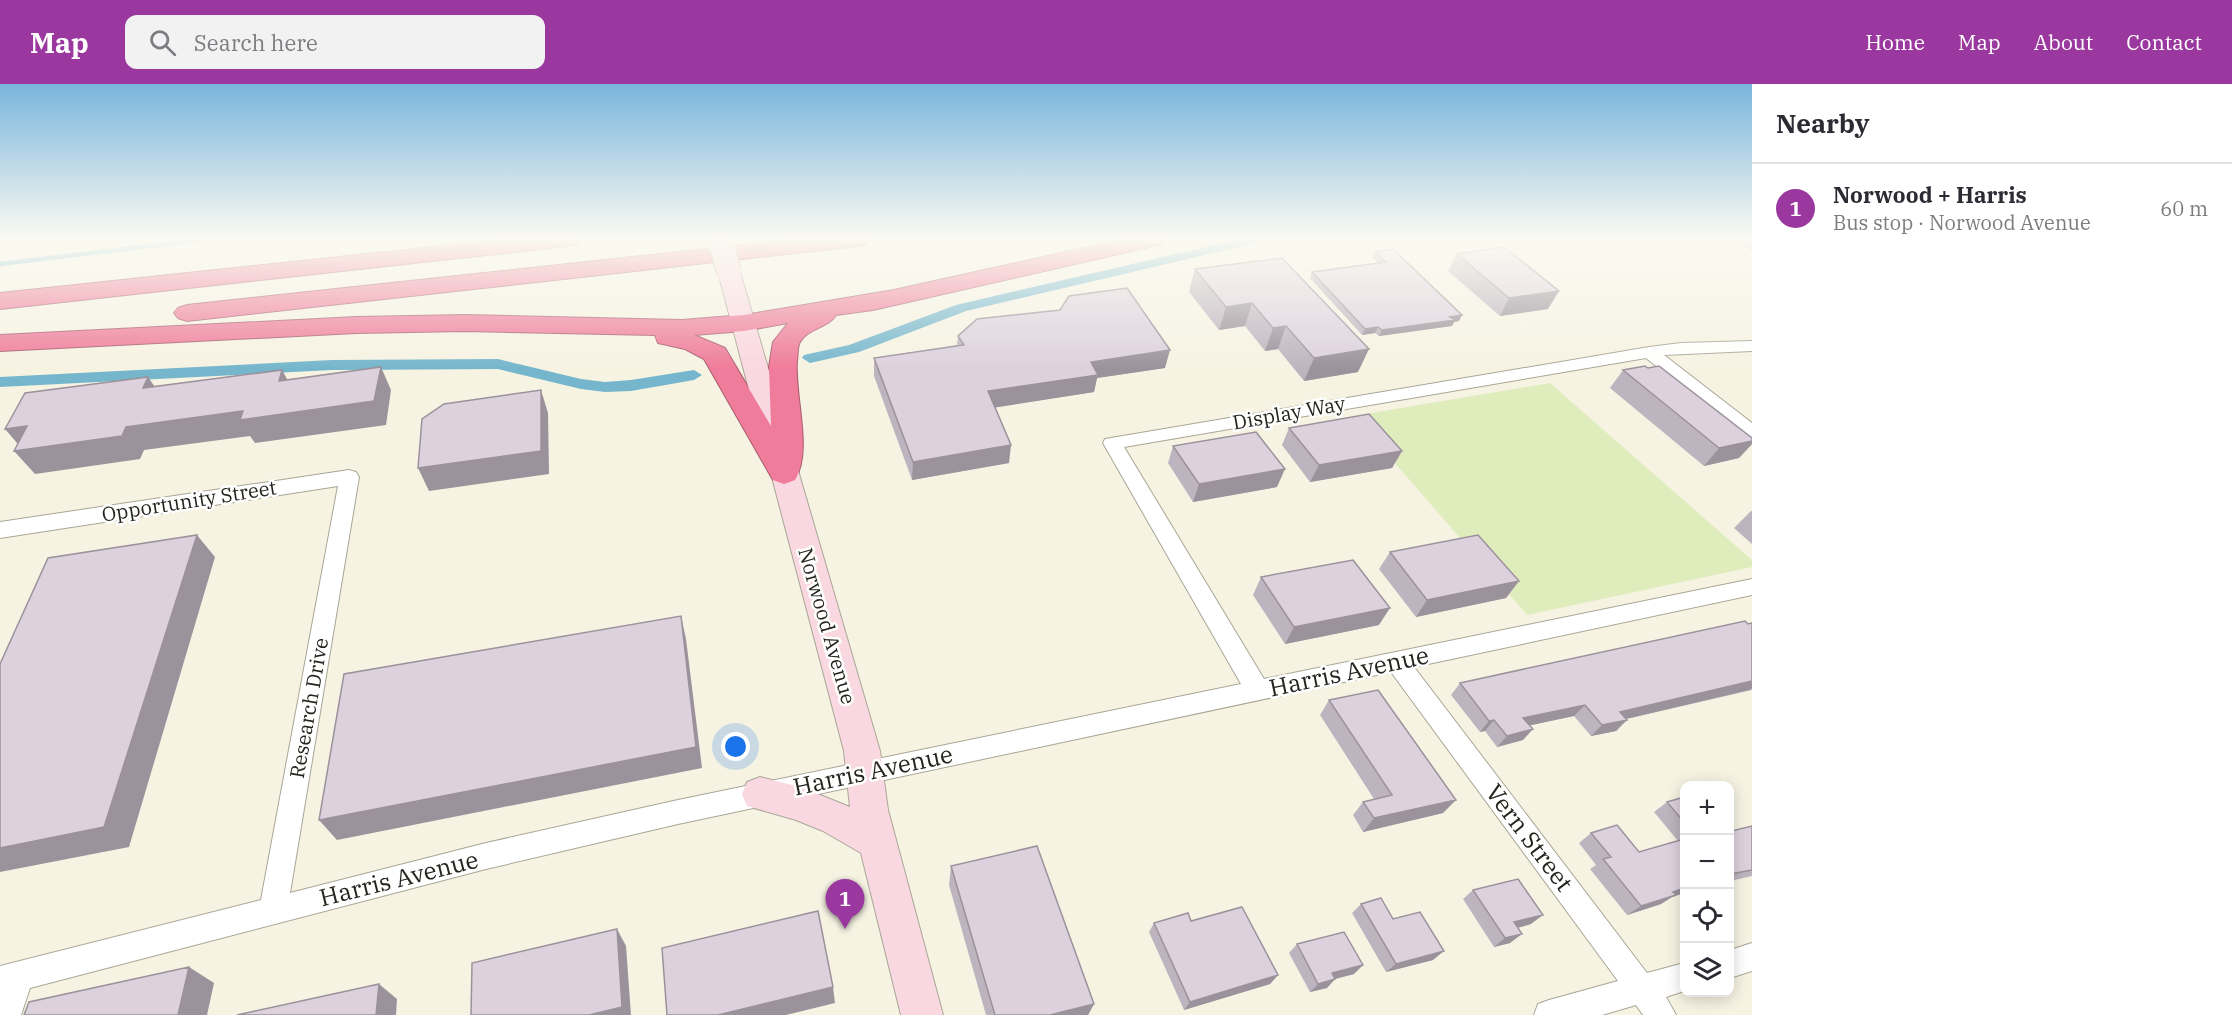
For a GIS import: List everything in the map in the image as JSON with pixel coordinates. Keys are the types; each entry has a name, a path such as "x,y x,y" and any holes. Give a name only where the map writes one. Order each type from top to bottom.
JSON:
{"highway":[{"path":"0,292 77,282"},
{"path":"0,301 167,282"},
{"path":"0,333 457,282"},
{"path":"0,342 356,325 476,323 624,329 682,328 744,323 892,297 957,282"},
{"path":"784,473 787,452 783,367 786,342 798,327 809,320 892,297"},
{"path":"624,329 694,343 715,354 784,473"}],"main road":[{"name":"Norwood Avenue","path":"732,282 862,751 869,810 922,1015"},
{"path":"760,794 800,804 836,819 877,842"}],"street":[{"name":"Display Way","path":"1258,691 1112,443 1649,352 1681,348 1752,346"},
{"path":"1649,352 1752,432"},
{"name":"Opportunity Street","path":"0,530 350,477 345,505"},
{"name":"Research Drive","path":"273,911 345,505"},
{"name":"Harris Avenue","path":"10,978 486,856 760,794 1752,587"},
{"name":"Vern Street","path":"1397,662 1660,1015"},
{"path":"1734,963 1752,957"},
{"path":"6,1015 10,978"},
{"path":"1549,1015 1680,978"}],"green space":[{"path":"1550,383 1752,560 1752,567 1527,615 1354,416"}],"building":[{"path":"1206,282 1305,282 1369,349 1314,358 1286,326 1273,328 1252,303 1226,307"},
{"path":"1322,282 1428,282 1462,315 1450,317 1455,320 1382,330 1378,327 1365,329"},
{"path":"1491,282 1548,282 1559,291 1509,298"},
{"path":"1127,288 1170,350 1091,362 1098,375 988,391 1011,445 913,462 874,358 964,345 958,336 977,319 1060,310 1069,296"},
{"path":"1645,366 1648,368 1659,366 1752,438 1752,441 1719,448 1623,370"},
{"path":"381,367 374,401 240,420 243,411 126,427 122,436 14,451 27,426 5,429 25,393 148,377 143,388 282,370 279,381"},
{"path":"541,390 541,451 418,468 422,419 444,404"},
{"path":"1369,414 1402,451 1319,465 1289,428"},
{"path":"1256,432 1285,469 1199,484 1173,446"},
{"path":"197,535 104,827 0,848 0,664 48,558"},
{"path":"1478,535 1519,581 1427,600 1390,552"},
{"path":"1353,560 1390,608 1294,627 1261,577"},
{"path":"681,616 696,747 319,820 344,674"},
{"path":"1745,621 1748,624 1752,623 1752,681 1620,712 1627,720 1602,725 1585,705 1523,718 1533,729 1507,736 1494,720 1489,721 1460,683"},
{"path":"1378,690 1456,800 1374,818 1363,802 1392,795 1329,700"},
{"path":"1680,798 1680,817 1667,802"},
{"path":"1617,825 1639,852 1680,840 1680,889 1673,892 1676,895 1641,906 1603,859 1611,857 1591,833"},
{"path":"1752,826 1752,870 1734,873 1734,830"},
{"path":"1037,846 1094,1004 1050,1015 995,1015 951,866"},
{"path":"1518,879 1543,915 1514,922 1522,934 1505,938 1473,890"},
{"path":"1381,898 1393,919 1420,912 1444,951 1396,964 1361,904"},
{"path":"1242,907 1278,975 1190,1002 1154,923 1188,913 1191,921"},
{"path":"818,911 833,987 718,1015 667,1015 662,948"},
{"path":"617,929 622,1007 589,1015 471,1015 472,963"},
{"path":"1344,932 1363,965 1332,973 1335,979 1318,984 1297,944"},
{"path":"189,967 178,1015 24,1015 29,1002"},
{"path":"379,984 376,1015 237,1015"}],"waterway":[{"path":"810,358 853,349 961,308 1070,282"},
{"path":"0,382 332,365 498,364 581,384 605,387 631,386 694,375"}],"place":[{"name":"Norwood + Harris","path":"845,929"}]}
